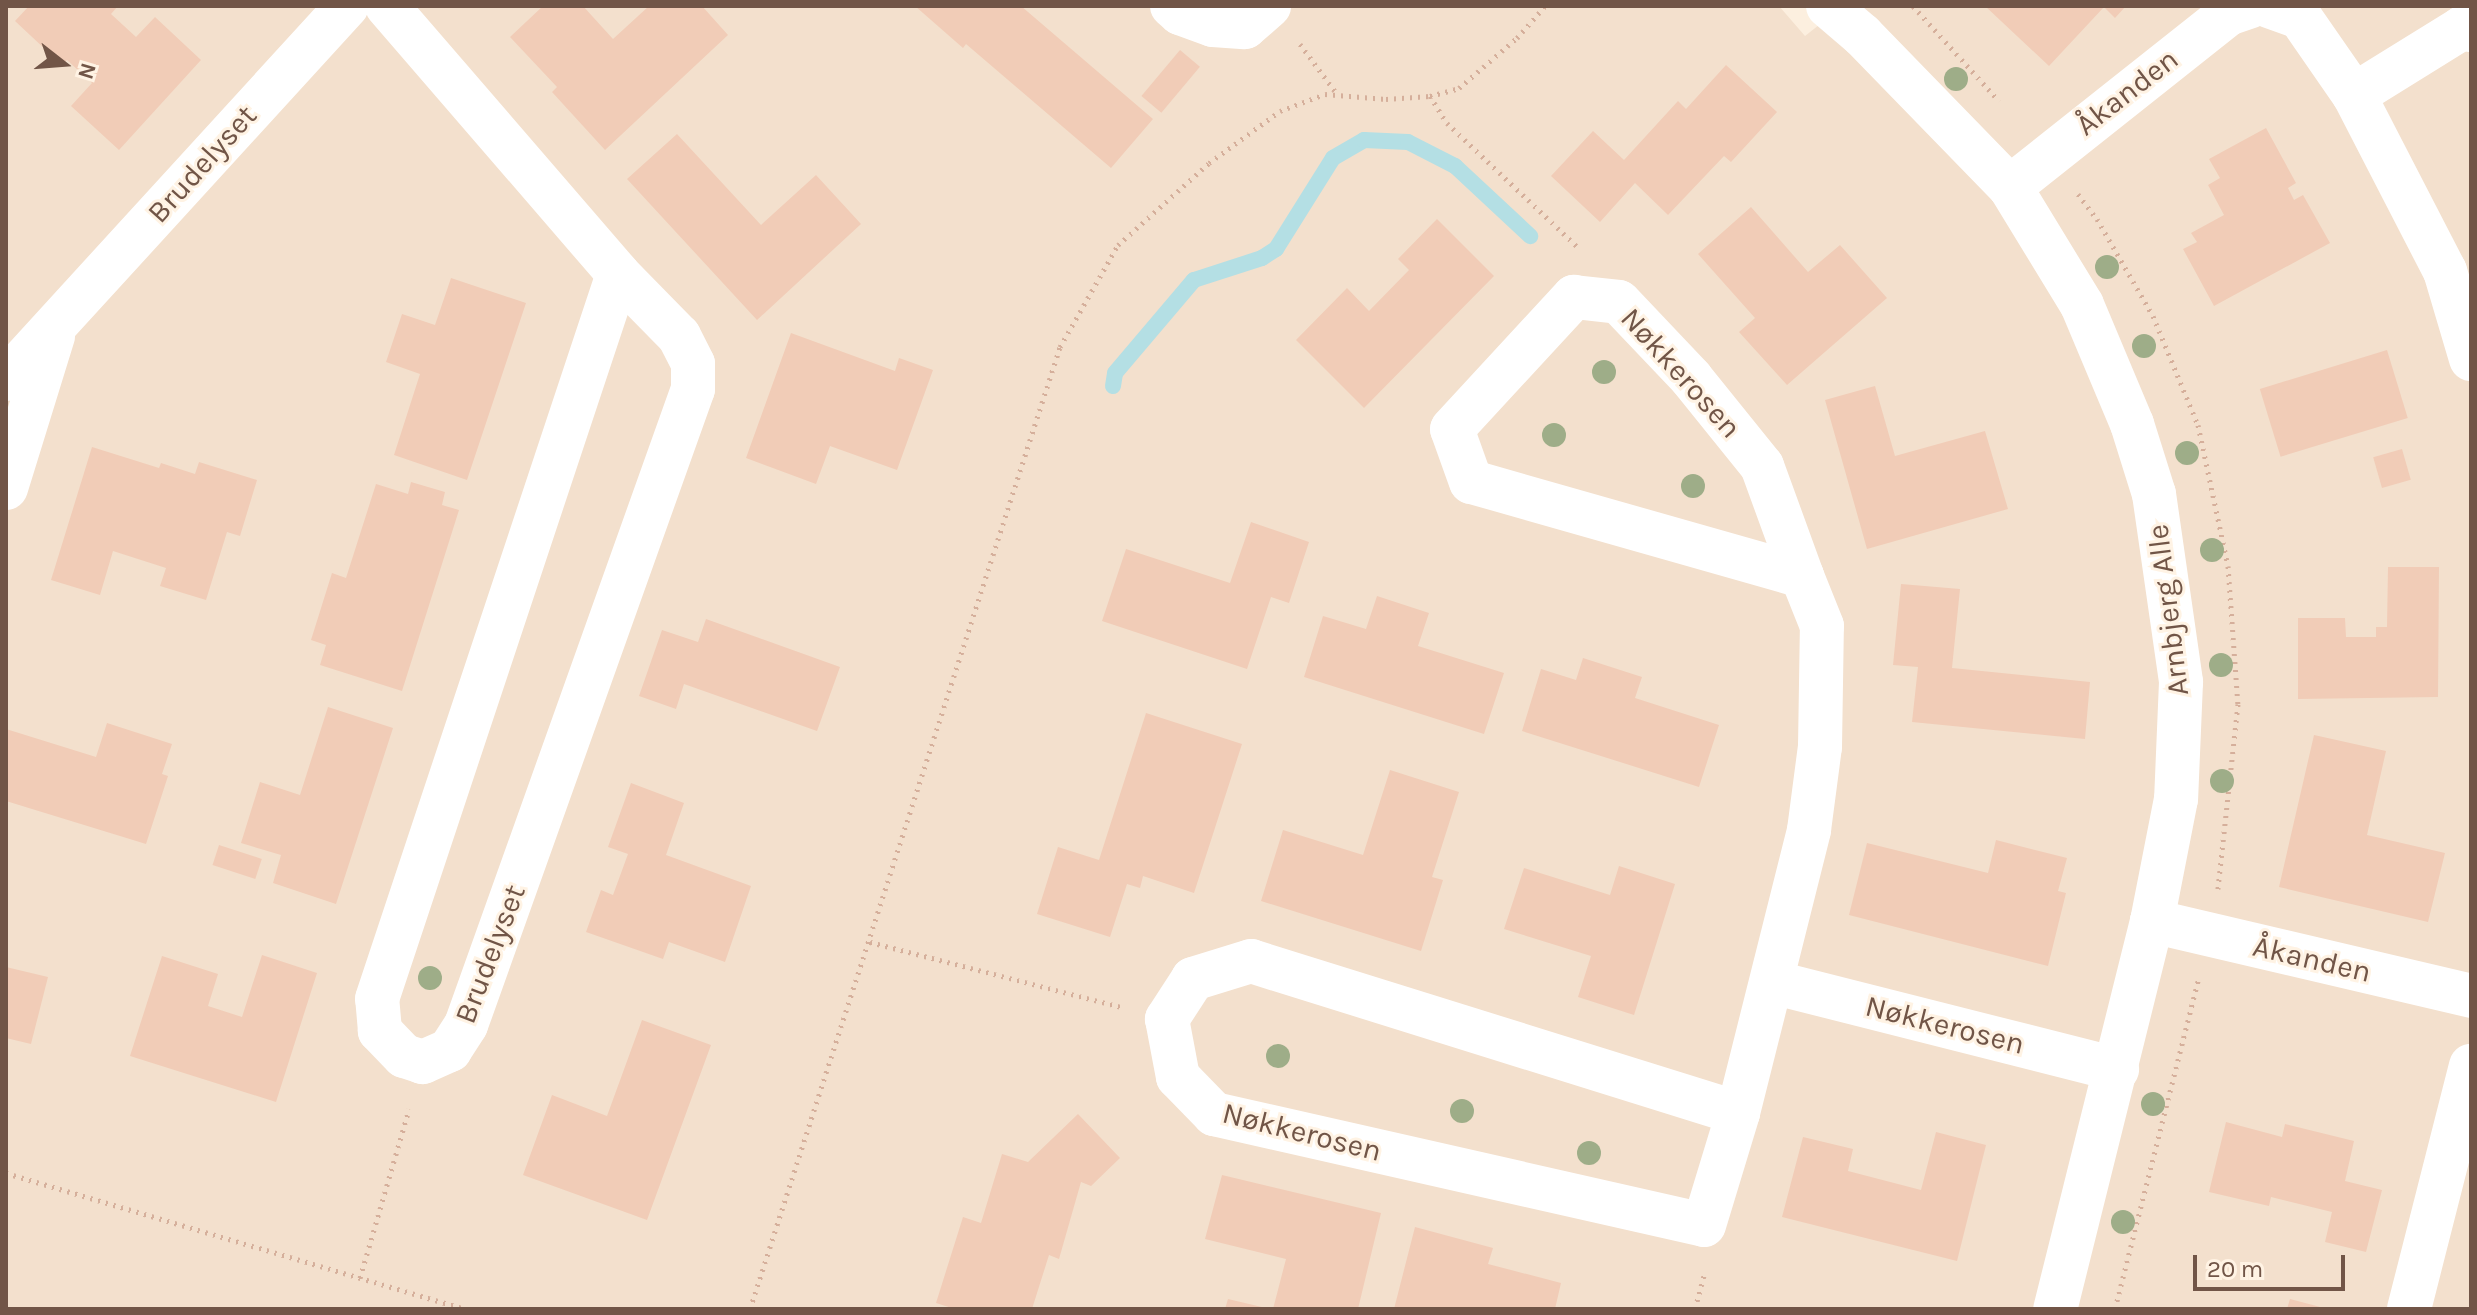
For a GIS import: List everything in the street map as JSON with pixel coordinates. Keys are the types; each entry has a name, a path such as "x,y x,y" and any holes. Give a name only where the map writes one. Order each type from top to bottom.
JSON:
{"street":[{"name":"Brudelyset","path":"6,379 347,6"},
{"name":"Brudelyset","path":"387,6 618,274 679,336 693,364 693,389 466,1025 450,1050 423,1062"},
{"path":"1172,6 1180,13 1213,25 1245,27 1269,6"},
{"name":"Arnbjerg Alle","path":"1828,6 1862,35 2010,187 2082,305 2132,424 2154,494 2181,682 2176,799 2152,921 2117,1069 2055,1309"},
{"name":"Åkanden","path":"2010,187 2228,14 2251,6"},
{"path":"2269,6 2300,17 2354,95 2445,271 2471,359"},
{"path":"2354,95 2462,28 2471,30"},
{"path":"423,1062 404,1056 380,1031 377,999 618,274"},
{"name":"Nøkkerosen","path":"1167,1019 1178,1077 1214,1114 1704,1225 1738,1113 1809,830 1820,747 1822,626 1762,466 1691,378 1619,302 1574,297 1452,429 1471,482 1802,576"},
{"name":"Brudelyset","path":"6,488 58,323"},
{"name":"Åkanden","path":"2152,921 2471,996"},
{"path":"1167,1019 1193,979 1251,961 1738,1113"},
{"name":"Nøkkerosen","path":"1772,982 2117,1069"},
{"path":"2409,1309 2471,1066"}],"path":[{"path":"750,1309 1060,347 1118,245 1209,163 1280,111 1325,94 1386,99 1430,96 1459,88 1517,38 1545,6"},
{"path":"1297,40 1338,95"},
{"path":"1430,96 1447,123 1579,246 1596,300"},
{"path":"870,942 1167,1019"},
{"path":"360,1278 423,1062"},
{"path":"6,1173 464,1309"}],"shaded area":[{"path":"6,6 1779,6 1805,36 1843,6 2471,6 2471,1309 6,1309"}],"building":[{"path":"29,6 118,6 111,14 136,37 155,17 201,60 119,150 71,106 92,83 67,60 62,65 15,21"},
{"path":"543,6 583,6 613,39 649,6 702,6 728,35 605,150 552,92 557,87 510,37"},
{"path":"915,6 1021,6 1153,119 1111,168 966,44 963,48"},
{"path":"1985,6 2126,6 2115,18 2104,7 2049,66"},
{"path":"1180,50 1200,67 1161,113 1141,96"},
{"path":"1726,65 1777,112 1731,162 1724,156 1668,215 1635,183 1600,222 1551,176 1593,131 1624,160 1678,101 1686,109"},
{"path":"2266,128 2296,183 2288,188 2294,200 2303,195 2330,243 2214,306 2183,249 2197,242 2191,233 2224,215 2208,185 2220,178 2209,159"},
{"path":"677,134 761,225 816,175 861,224 757,320 627,179"},
{"path":"1751,207 1808,272 1840,245 1887,298 1787,385 1739,332 1755,318 1698,254"},
{"path":"1437,219 1494,276 1364,408 1296,340 1347,288 1369,311 1409,270 1398,259"},
{"path":"451,278 526,303 467,480 394,455 420,374 386,362 402,314 435,325"},
{"path":"791,333 895,371 899,358 933,370 897,470 830,446 816,484 746,458"},
{"path":"2387,350 2408,418 2281,457 2260,389"},
{"path":"1875,386 1895,456 1985,431 2008,509 1867,549 1825,400"},
{"path":"92,447 159,468 161,463 195,474 199,462 257,480 240,536 227,532 206,600 160,586 166,568 113,551 100,595 51,580"},
{"path":"2402,449 2411,480 2382,488 2373,457"},
{"path":"411,482 445,492 442,505 459,510 402,691 320,665 326,645 311,640 332,573 346,578 376,484 408,494"},
{"path":"1251,522 1309,542 1289,603 1271,597 1247,669 1102,621 1126,549 1230,583"},
{"path":"2388,567 2439,567 2438,697 2298,699 2298,618 2345,618 2346,637 2376,637 2376,627 2387,627"},
{"path":"1901,584 1960,589 1952,668 2090,682 2085,739 1912,722 1918,667 1893,665"},
{"path":"1377,596 1429,613 1418,646 1504,673 1484,734 1304,677 1323,616 1366,629"},
{"path":"706,619 840,667 817,731 684,684 676,709 639,696 662,630 698,642"},
{"path":"1583,658 1642,677 1635,698 1719,725 1699,787 1522,731 1541,669 1576,680"},
{"path":"328,707 393,728 336,904 273,883 281,855 241,843 260,782 300,795"},
{"path":"1146,713 1242,744 1194,893 1143,876 1140,888 1127,884 1110,937 1037,914 1058,847 1099,860"},
{"path":"107,723 172,744 162,774 168,776 146,844 6,801 6,729 96,757"},
{"path":"2314,735 2386,751 2367,835 2445,853 2428,922 2279,887"},
{"path":"1390,770 1459,792 1432,877 1443,880 1421,951 1261,901 1283,830 1363,855"},
{"path":"631,783 684,803 666,855 751,886 725,962 669,942 663,959 586,932 601,890 613,895 628,854 608,847"},
{"path":"1996,840 2067,858 2058,891 2066,893 2048,966 1849,915 1867,843 1988,873"},
{"path":"219,845 262,859 255,879 213,865"},
{"path":"1619,866 1675,884 1634,1015 1578,997 1591,956 1504,929 1524,868 1610,895"},
{"path":"262,955 317,973 276,1102 130,1056 162,956 218,974 208,1006 242,1017"},
{"path":"6,967 48,977 31,1044 6,1038"},
{"path":"642,1020 711,1045 647,1220 523,1175 552,1095 607,1116"},
{"path":"1078,1114 1120,1158 1091,1186 1081,1182 1059,1259 1049,1255 1032,1309 955,1309 936,1303 963,1217 981,1223 1002,1154 1028,1162"},
{"path":"2226,1122 2282,1137 2285,1124 2354,1141 2345,1181 2382,1190 2366,1252 2325,1242 2332,1212 2271,1197 2269,1206 2209,1192"},
{"path":"1936,1132 1986,1145 1957,1261 1782,1217 1803,1137 1853,1149 1848,1171 1921,1190"},
{"path":"1222,1175 1381,1213 1358,1309 1273,1309 1286,1259 1205,1239"},
{"path":"1415,1227 1493,1248 1488,1264 1561,1283 1555,1309 1394,1309"},
{"path":"1228,1299 1266,1308 1225,1309"},
{"path":"2290,1299 2324,1308 2324,1309 2287,1309"}],"waterway":[{"path":"1113,386 1115,373 1194,280 1262,258 1276,249 1333,158 1364,140 1408,142 1455,166 1530,236"}]}
